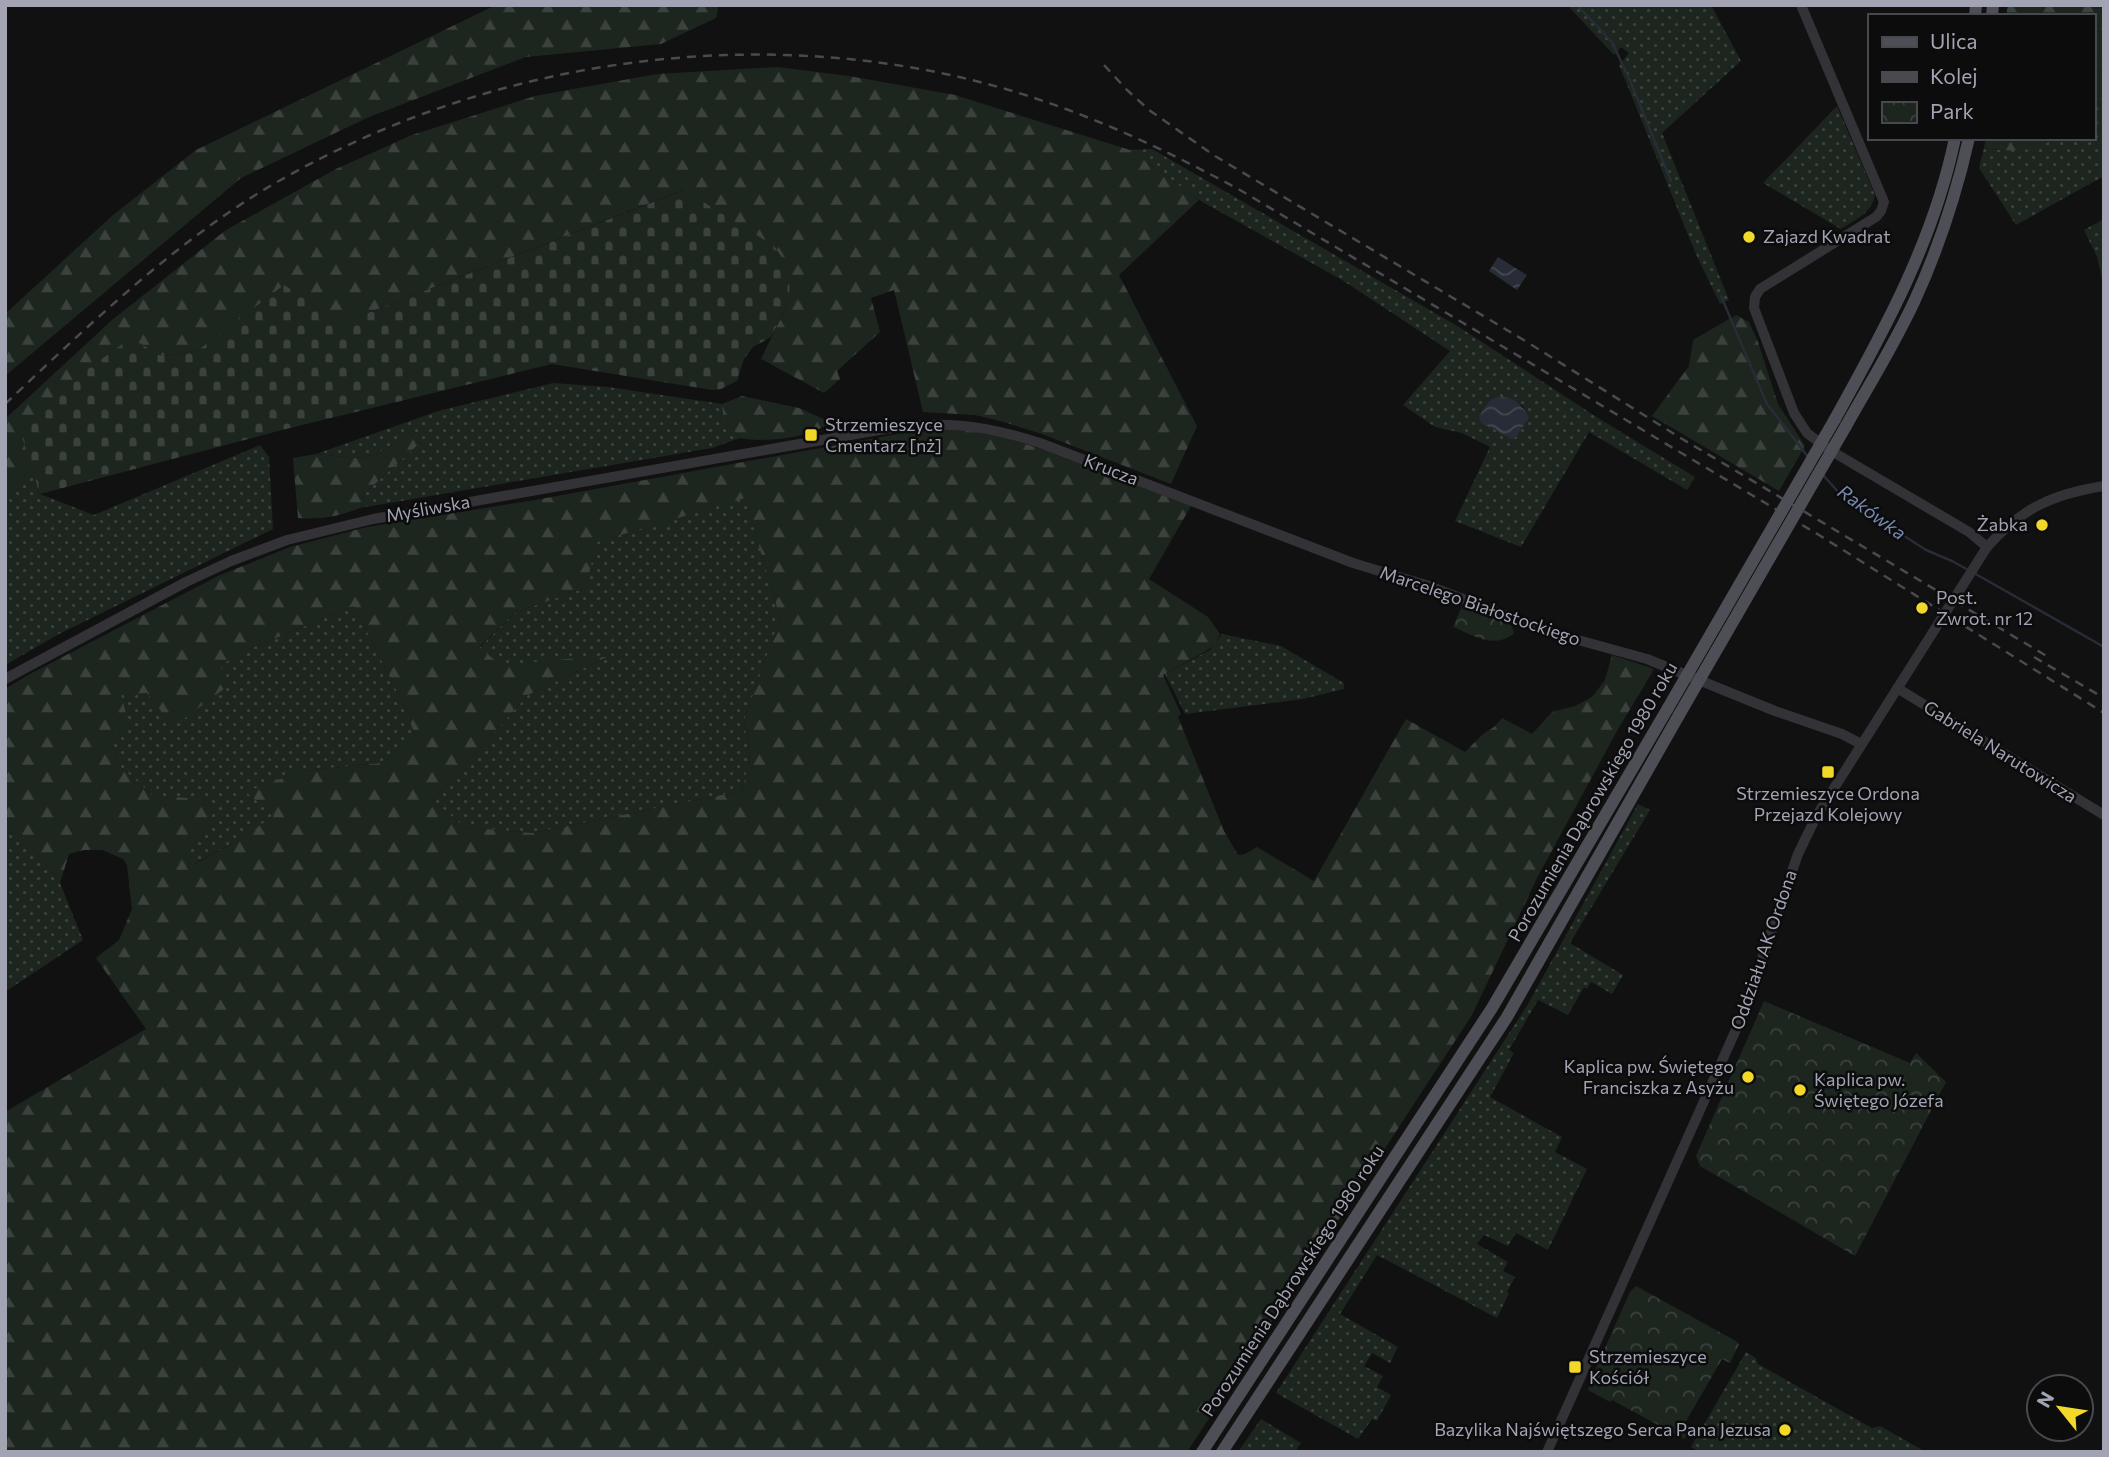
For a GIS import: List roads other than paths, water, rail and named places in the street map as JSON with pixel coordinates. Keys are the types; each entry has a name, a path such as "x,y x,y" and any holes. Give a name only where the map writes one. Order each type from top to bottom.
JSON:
{"main road":[{"name":"Porozumienia Dąbrowskiego 1980 roku","path":"1840,422 1921,251 1955,140"},
{"name":"Porozumienia Dąbrowskiego 1980 roku","path":"1222,1452 1507,1017 1674,711 1840,422 1913,303 1934,256 1954,197 1968,140"},
{"name":"Porozumienia Dąbrowskiego 1980 roku","path":"1202,1452 1492,1008 1674,711"}],"street":[{"path":"1801,5 1884,202 1876,217 1760,289 1754,308 1789,405 1807,433 1828,449 1969,532 1987,547"},
{"name":"Krucza","path":"879,430 949,425 977,426 1002,431 1086,460 1335,557"},
{"name":"Myśliwska","path":"5,679 186,582 230,561 298,537 373,519 879,430"},
{"name":"Oddziału AK Ordona","path":"1547,1452 1743,1014 1801,845 1817,815 1987,547 2012,521 2034,506 2064,494 2104,486"},
{"name":"Marcelego Białostockiego","path":"1335,557 1429,586 1549,632 1647,659 1766,707 1830,729 1861,744"},
{"name":"Gabriela Narutowicza","path":"1897,688 2104,816"}],"water":[{"path":"1498,257 1527,275 1517,290 1489,271"},
{"path":"1498,397 1517,402 1529,418 1515,438 1512,439 1481,423 1479,417 1492,400"}],"waterway":[{"name":"Rakówka","path":"1577,5 1612,42 1671,181"},
{"name":"Rakówka","path":"1721,296 1767,404 1809,458"},
{"name":"Rakówka","path":"1822,474 1841,495 1926,550 1952,561 2104,647"}],"railway":[{"path":"5,404 157,266 223,217 257,194 342,148 431,111 524,83 619,64 716,55 812,56 908,67 1002,88 1064,108 1153,146 1240,190 1819,535 2104,713"},
{"path":"1104,65 1149,110 1215,156 2050,658"},
{"path":"2034,657 2104,698"}],"place":[{"name":"Zajazd Kwadrat","path":"1749,237"},
{"name":"Strzemieszyce Cmentarz [nż]","path":"811,435"},
{"name":"Żabka","path":"2042,525"},
{"name":"Post. Zwrot. nr 12","path":"1922,608"},
{"name":"Strzemieszyce Ordona Przejazd Kolejowy","path":"1828,772"},
{"name":"Kaplica pw. Świętego Franciszka z Asyżu","path":"1748,1077"},
{"name":"Kaplica pw. Świętego Józefa","path":"1800,1090"},
{"name":"Strzemieszyce Kościół","path":"1575,1367"},
{"name":"Bazylika Najświętszego Serca Pana Jezusa","path":"1785,1430"}]}
